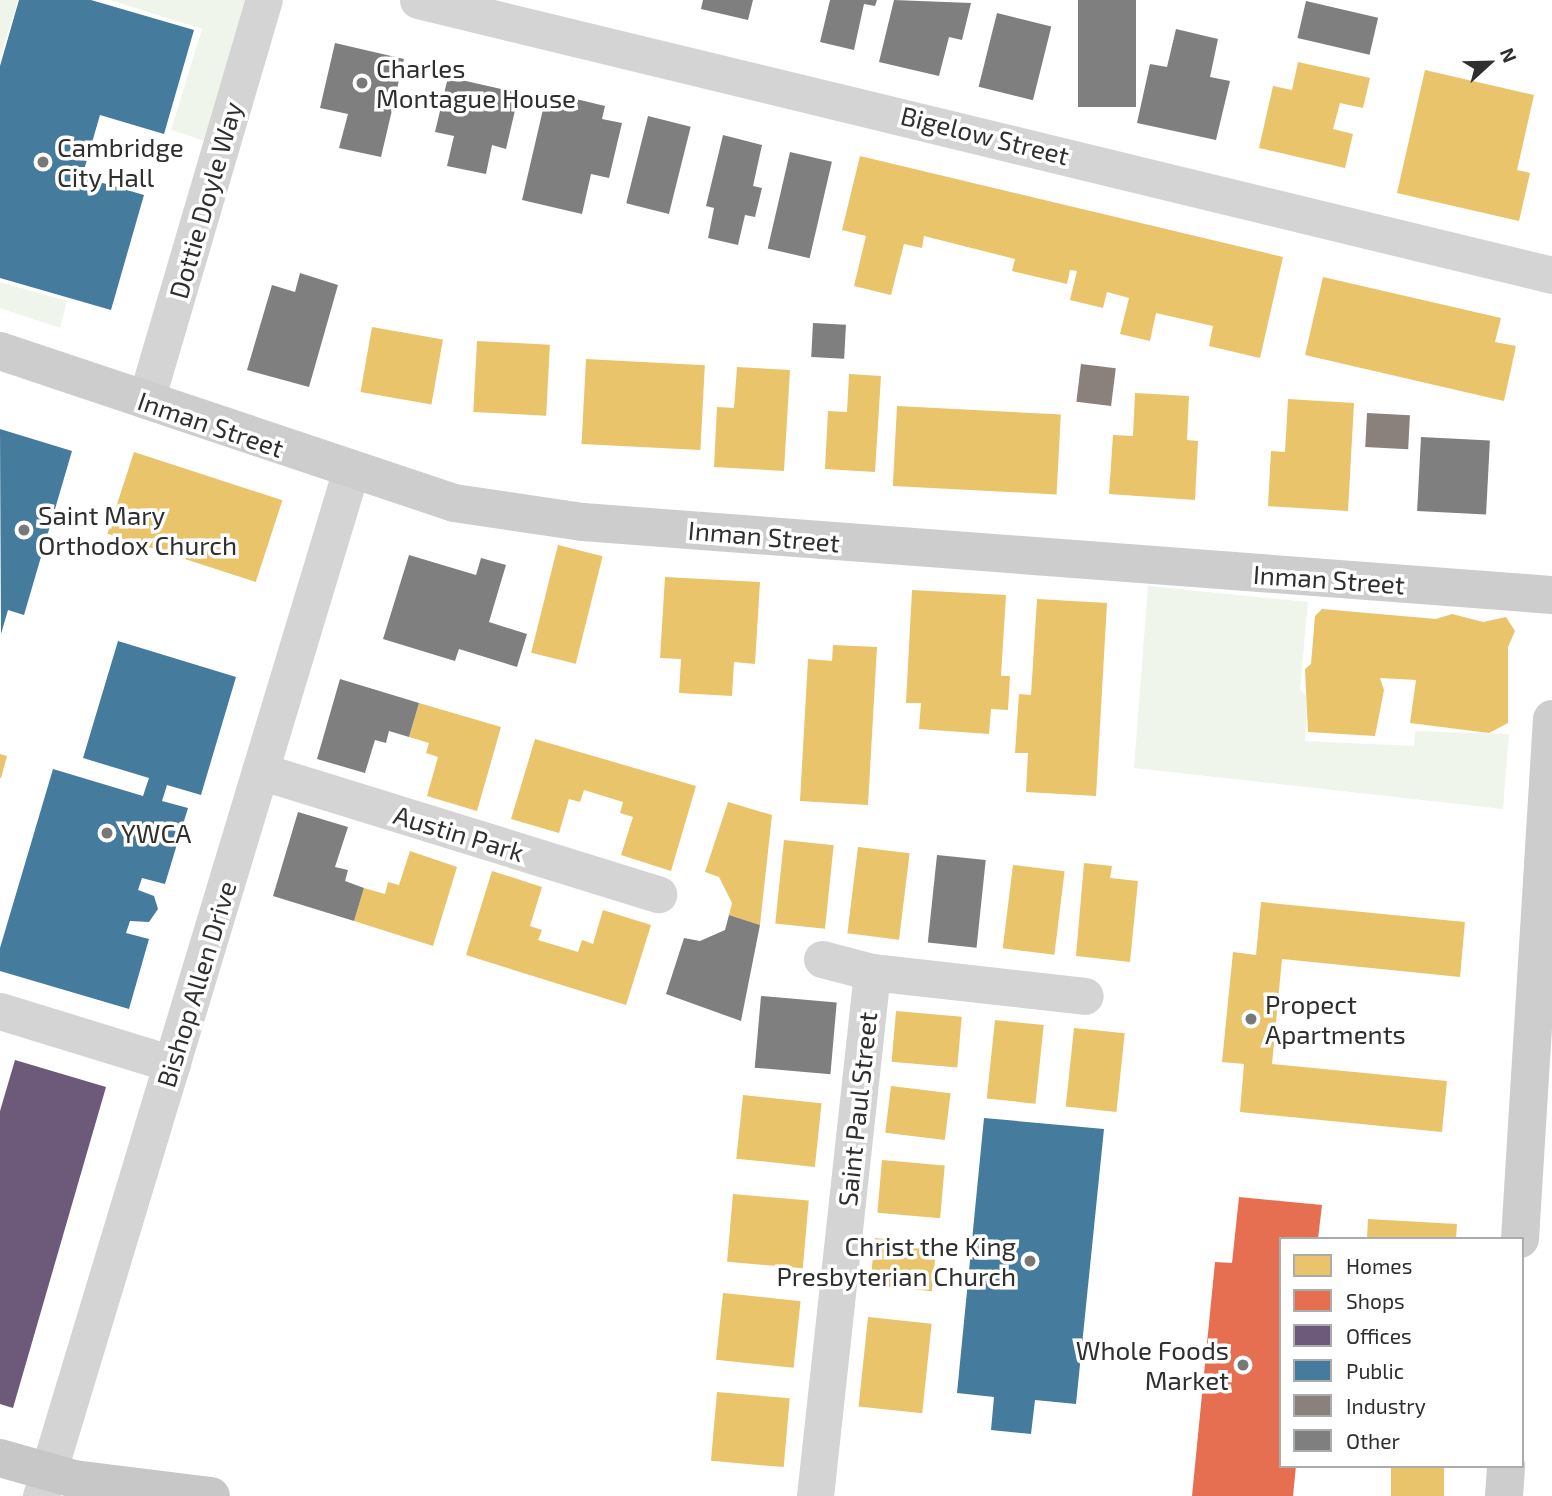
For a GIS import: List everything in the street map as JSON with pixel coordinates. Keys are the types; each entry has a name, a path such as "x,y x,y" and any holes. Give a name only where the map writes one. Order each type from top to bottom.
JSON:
{"main road":[{"name":"Inman Street","path":"0,351 350,473 454,503 583,522 1552,595"},
{"path":"1520,1237 1552,719"},
{"path":"0,1458 45,1485 211,1496"},
{"path":"1504,1496 1506,1468"}],"street":[{"name":"Dottie Doyle Way","path":"146,400 264,0"},
{"name":"Bigelow Street","path":"418,0 1552,275"},
{"name":"Bishop Allen Drive","path":"45,1485 350,473"},
{"name":"Austin Park","path":"260,771 658,894"},
{"name":"Saint Paul Street","path":"822,959 872,972 1085,996"},
{"name":"Saint Paul Street","path":"815,1496 872,972"},
{"path":"0,1011 172,1064"}],"shaded area":[{"path":"0,0 18,0 0,57"},
{"path":"110,0 248,0 205,141 171,130 202,29"},
{"path":"0,282 67,301 60,328 0,308"},
{"path":"1148,586 1308,602 1300,689 1307,698 1305,741 1414,746 1415,731 1509,734 1503,809 1134,768"}],"building: Homes":[{"path":"1298,62 1370,78 1363,108 1340,103 1333,129 1353,134 1345,168 1259,148 1273,86 1292,90"},
{"path":"1425,70 1534,95 1517,170 1530,173 1519,221 1397,193"},
{"path":"860,156 1283,257 1260,358 1209,346 1213,326 1156,313 1150,341 1120,334 1129,298 1107,292 1103,308 1070,300 1077,271 1070,270 1067,284 1012,271 1015,259 924,236 922,248 904,244 891,295 854,286 866,236 842,230"},
{"path":"1323,277 1501,318 1495,342 1516,346 1504,401 1305,355"},
{"path":"372,327 443,340 431,404 361,392"},
{"path":"477,341 550,345 546,416 473,412"},
{"path":"586,359 705,365 700,450 582,444"},
{"path":"737,367 790,370 784,471 714,467 717,407 734,408"},
{"path":"849,374 881,376 875,472 825,469 828,411 847,412"},
{"path":"1135,393 1189,396 1187,440 1198,441 1195,500 1109,494 1113,435 1133,436"},
{"path":"1288,399 1354,403 1348,511 1268,506 1271,451 1285,452"},
{"path":"897,406 1061,415 1057,494 893,486"},
{"path":"134,452 282,500 256,582 107,534"},
{"path":"558,545 603,556 576,664 531,653"},
{"path":"665,577 760,582 755,664 734,662 732,696 679,693 681,659 660,658"},
{"path":"912,590 1006,595 1001,676 1010,676 1008,710 991,709 989,734 919,729 921,703 906,703"},
{"path":"1037,599 1107,603 1096,796 1026,792 1028,753 1015,753 1019,694 1031,695"},
{"path":"1322,609 1436,619 1452,614 1483,622 1506,617 1515,631 1508,647 1508,723 1489,733 1410,723 1416,680 1380,678 1384,690 1375,736 1308,732 1305,669 1311,664 1315,616"},
{"path":"833,645 877,647 868,805 800,801 808,659 832,661"},
{"path":"419,703 501,727 477,811 427,796 438,757 426,753 429,743 409,737"},
{"path":"535,739 696,786 671,871 621,855 633,817 620,813 623,802 584,790 580,802 569,799 559,833 511,819"},
{"path":"0,754 7,756 1,778 0,778"},
{"path":"728,802 772,815 760,925 729,915 732,903 719,877 705,872"},
{"path":"784,840 834,845 825,929 775,924"},
{"path":"858,847 910,853 899,940 847,933"},
{"path":"410,851 457,867 433,946 354,921 364,888 385,894 388,882 399,885"},
{"path":"1084,863 1112,866 1110,878 1138,881 1130,962 1076,956"},
{"path":"1013,865 1065,871 1054,955 1003,948"},
{"path":"492,871 542,887 530,926 542,930 538,940 578,952 582,940 593,944 603,910 651,925 626,1005 466,955"},
{"name":"Propect Apartments","path":"1261,902 1465,922 1460,977 1282,959 1272,1064 1447,1081 1442,1132 1240,1112 1244,1064 1222,1062 1233,952 1256,955"},
{"path":"896,1011 962,1017 957,1068 892,1062"},
{"path":"995,1020 1044,1025 1035,1104 987,1099"},
{"path":"1074,1028 1125,1033 1116,1112 1066,1107"},
{"path":"891,1086 951,1093 945,1140 885,1133"},
{"path":"743,1095 822,1103 815,1167 736,1159"},
{"path":"882,1160 945,1165 940,1218 877,1213"},
{"path":"733,1194 809,1201 803,1268 727,1262"},
{"path":"1368,1219 1457,1224 1456,1237 1367,1237"},
{"path":"875,1238 937,1244 932,1291 870,1285"},
{"path":"723,1293 801,1301 794,1368 716,1360"},
{"path":"868,1317 932,1324 922,1413 859,1407"},
{"path":"717,1392 790,1398 784,1467 711,1461"},
{"path":"1391,1468 1444,1468 1444,1496 1391,1496"}],"building: Shops":[{"name":"Whole Foods Market","path":"1239,1197 1322,1205 1318,1237 1279,1237 1279,1468 1296,1468 1293,1496 1192,1496 1215,1262 1232,1263"}],"building: Offices":[{"path":"15,1060 106,1087 13,1408 0,1404 0,1111"}],"building: Public":[{"name":"Cambridge City Hall","path":"19,0 91,0 194,30 164,134 100,115 82,177 144,195 111,310 0,278 0,66"},
{"name":"Saint Mary Orthodox Church","path":"0,429 72,451 24,615 8,610 1,634"},
{"name":"YWCA","path":"118,641 236,677 201,795 167,785 162,801 188,808 165,884 142,878 138,890 154,896 158,909 149,922 130,921 126,933 149,939 129,1009 0,971 0,948 53,769 143,796 149,778 83,758"},
{"name":"Christ the King Presbyterian Church","path":"984,1118 1104,1129 1076,1404 1035,1400 1031,1434 991,1430 994,1397 957,1393"}],"building: Industry":[{"path":"1081,364 1116,368 1111,406 1076,402"},
{"path":"1367,413 1410,415 1408,449 1365,447"}],"building: Other":[{"path":"703,0 753,0 748,20 701,9"},
{"path":"830,0 877,0 875,6 864,4 854,50 820,42"},
{"path":"894,0 971,3 962,40 949,37 939,76 879,62"},
{"path":"1078,0 1136,0 1136,107 1078,107"},
{"path":"1306,1 1378,18 1370,55 1297,38"},
{"path":"997,13 1051,27 1033,100 979,87"},
{"path":"1176,29 1218,39 1210,77 1230,81 1216,140 1137,123 1150,64 1167,67"},
{"name":"Charles Montague House","path":"335,43 404,59 381,157 339,148 348,114 320,108"},
{"path":"448,77 519,93 506,149 492,145 486,174 447,166 454,136 435,132"},
{"path":"547,92 605,106 602,119 622,123 609,178 591,174 582,214 522,200"},
{"path":"648,116 691,127 669,214 626,203"},
{"path":"723,135 762,145 753,186 762,188 755,217 745,215 738,245 708,238 714,208 706,206"},
{"path":"790,152 832,162 810,258 768,248"},
{"path":"300,273 338,285 309,387 247,370 272,285 295,292"},
{"path":"813,323 846,325 844,359 811,357"},
{"path":"1421,437 1490,441 1486,515 1417,511"},
{"path":"409,555 476,575 481,558 506,565 489,622 527,634 517,667 459,649 455,661 383,639"},
{"path":"340,679 419,703 409,737 389,731 386,743 375,740 365,773 317,759"},
{"path":"298,812 348,827 335,867 348,870 345,881 364,888 354,921 273,896"},
{"path":"937,855 986,860 977,948 928,943"},
{"path":"729,915 760,925 741,1021 666,994 684,938 700,941 725,930"},
{"path":"761,996 837,1003 830,1074 755,1068"}],"place":[{"name":"Charles Montague House","path":"362,83"},
{"name":"Cambridge City Hall","path":"43,162"},
{"name":"Saint Mary Orthodox Church","path":"24,530"},
{"name":"YWCA","path":"107,833"},
{"name":"Propect Apartments","path":"1251,1019"},
{"name":"Christ the King Presbyterian Church","path":"1030,1261"},
{"name":"Whole Foods Market","path":"1243,1365"}]}
